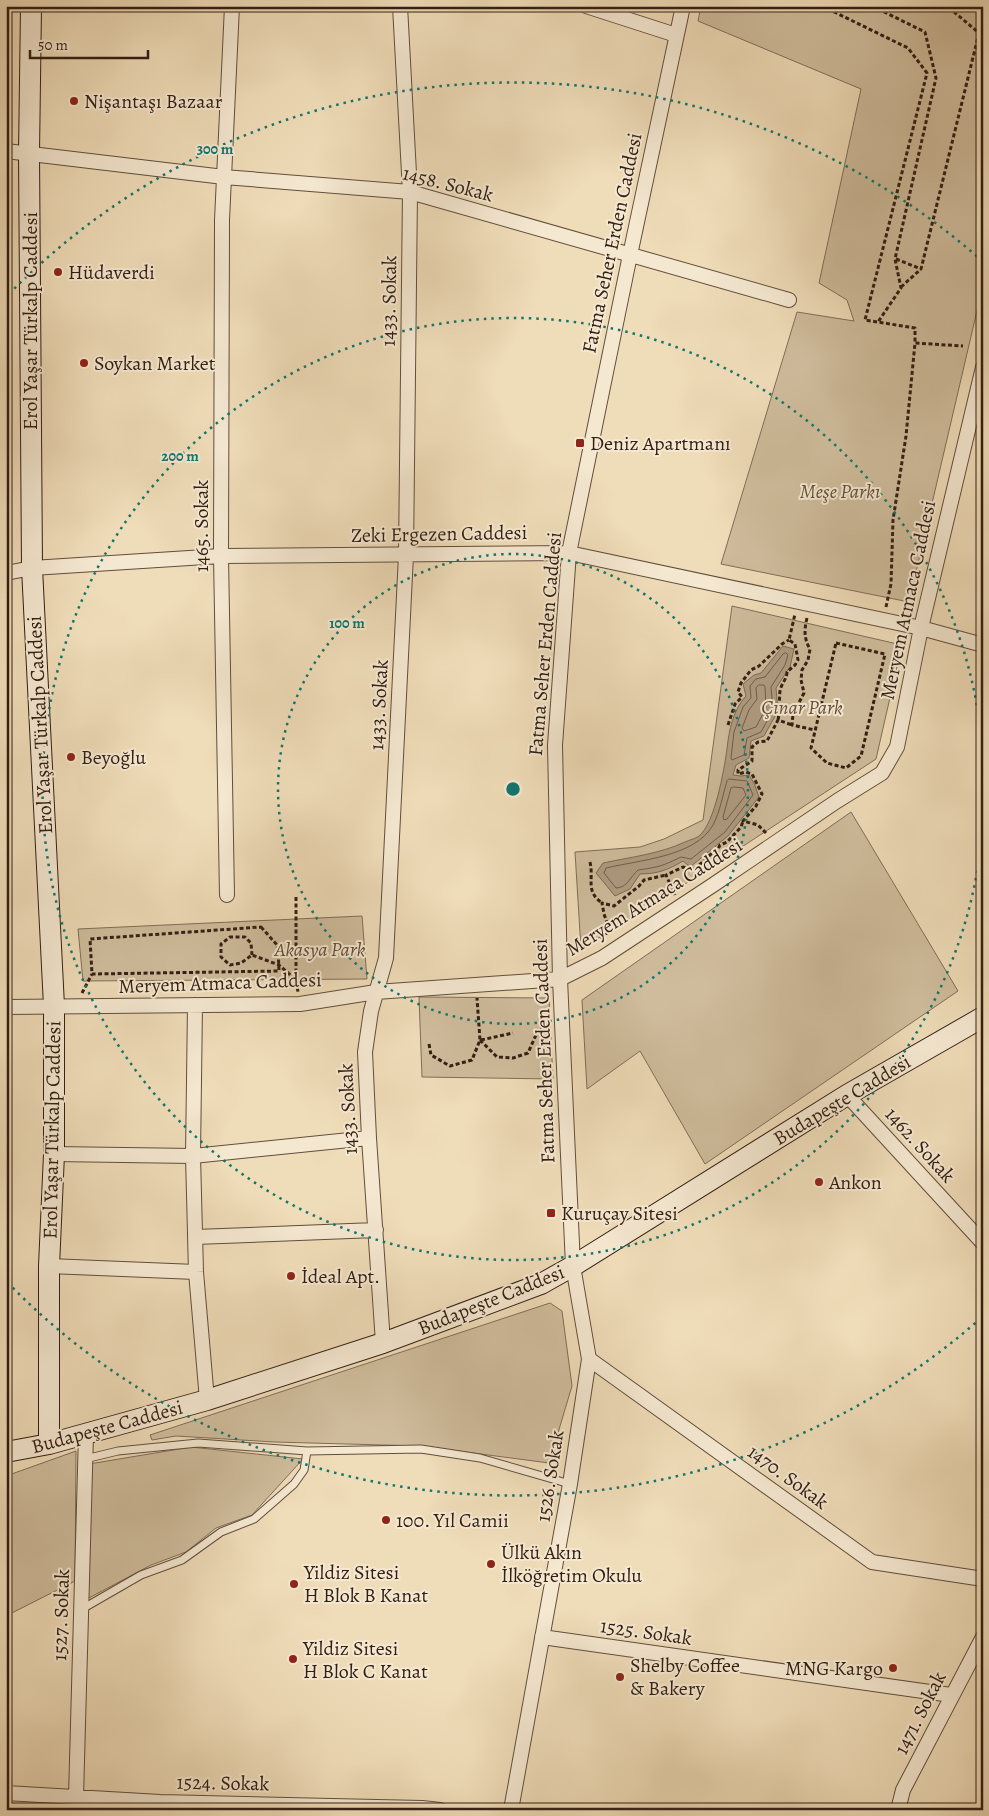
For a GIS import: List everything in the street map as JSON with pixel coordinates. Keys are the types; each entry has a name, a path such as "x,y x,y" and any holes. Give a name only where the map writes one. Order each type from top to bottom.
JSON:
{"street":[{"name":"Erol Yaşar Türkalp Caddesi","path":"31,6 29,153 32,568 54,1006 54,1154 49,1266 49,1444"},
{"name":"1465. Sokak","path":"227,895 221,556 222,220 232,6"},
{"name":"1433. Sokak","path":"383,1343 365,1052 367,1030 386,958 406,555 410,192 400,6"},
{"path":"586,6 676,35"},
{"name":"Fatma Seher Erden Caddesi","path":"573,1266 560,979 555,745 569,553 683,6"},
{"name":"1458. Sokak","path":"6,151 224,177 410,192 789,300"},
{"name":"Meryem Atmaca Caddesi","path":"6,1007 300,1004 376,992 560,979 602,958 882,773 897,747 921,628 976,421 983,366"},
{"name":"Zeki Ergezen Caddesi","path":"6,573 32,568 221,556 569,553 921,628 983,644"},
{"path":"195,1005 193,1156 196,1272 207,1400"},
{"name":"Budapeşte Caddesi","path":"6,1452 49,1444 207,1400 383,1343 541,1284 573,1266 847,1095 983,1017"},
{"name":"1462. Sokak","path":"847,1095 983,1243"},
{"path":"54,1154 193,1156 369,1138"},
{"path":"195,1237 376,1230"},
{"path":"49,1266 196,1272"},
{"name":"1526. Sokak","path":"511,1810 570,1484 589,1359 573,1266"},
{"name":"1470. Sokak","path":"589,1359 872,1562 983,1578"},
{"name":"1527. Sokak","path":"76,1797 86,1434"},
{"name":"1525. Sokak","path":"542,1637 951,1695"},
{"name":"1471. Sokak","path":"898,1810 903,1790 983,1637"},
{"name":"1524. Sokak","path":"6,1793 160,1802 440,1810"}],"lane":[{"path":"85,1459 118,1451 198,1443 307,1451 401,1448 440,1451 480,1458 570,1484"},
{"path":"81,1609 141,1575 182,1560 221,1532 254,1519 294,1484 304,1470 307,1451"}],"path":[{"path":"822,6 908,48 927,73 865,320 914,328 915,343 906,436 893,520 890,584 884,620"},
{"path":"872,6 925,32 936,78 895,259 900,288"},
{"path":"878,322 900,288 921,269 976,48 979,33 947,6"},
{"path":"976,48 983,46"},
{"path":"895,259 921,269"},
{"path":"915,343 963,346"},
{"path":"728,725 735,704 742,697 738,692 741,683 751,670 759,666 782,644 789,640 805,603"},
{"path":"792,725 793,714 804,693 801,680 802,670 808,660 810,649 806,643 804,631 805,603"},
{"path":"590,862 591,890 596,899 602,904 614,906 644,880 666,876 683,867 689,869 696,868 727,842 741,827 743,821 756,806 762,794 752,774 746,772 738,774 738,770 752,761 752,747 758,742 767,741 778,720 780,689 787,677 787,672 798,660 794,644 789,640"},
{"path":"836,643 884,654 861,756 846,768 826,763 811,748 815,730 836,643"},
{"path":"778,720 815,730"},
{"path":"743,821 758,825 774,844"},
{"path":"666,876 680,905"},
{"path":"296,897 296,980 300,1004"},
{"path":"577,949 581,949 610,931 602,904"},
{"path":"261,927 278,946 278,965 279,970 92,974 90,939 261,927"},
{"path":"230,937 245,937 251,944 252,955 241,963 230,965 221,957 221,944 230,937"},
{"path":"252,955 278,965 296,980"},
{"path":"429,1044 431,1055 450,1066 472,1060 480,1040 477,998"},
{"path":"480,1040 497,1057 513,1058 528,1053 539,1028 547,1027 562,1030"},
{"path":"480,1040 513,1034"}],"green space":[{"name":"Meşe Parkı","path":"701,6 983,6 983,285 909,602 721,564 797,312 854,321 847,300 819,283 861,89 698,21"},
{"name":"Çınar Park","path":"732,606 902,645 876,759 696,877 581,949 575,852 640,847 664,839 703,820"},
{"path":"851,812 958,991 705,1164 640,1051 587,1089 582,1000"},
{"name":"Akasya Park","path":"362,916 367,979 83,981 78,929"},
{"path":"419,997 549,998 553,1079 422,1077"},
{"path":"550,1303 562,1311 572,1386 549,1463 420,1446 274,1442 176,1436 152,1440 150,1435"},
{"path":"191,1447 303,1459 252,1515 216,1528 186,1552 151,1565 87,1599 89,1464"},
{"path":"76,1451 75,1581 6,1616 6,1476"}],"water":[{"path":"783,646 794,649 790,667 776,688 778,711 764,736 751,741 749,758 736,765 733,775 749,775 759,797 728,836 690,867 683,861 662,871 640,874 630,889 615,896 596,873 603,863 665,850 696,838 705,829 718,796 732,721 746,696 743,684 754,675 761,673"}],"place":[{"name":"Nişantaşı Bazaar","path":"74,101"},
{"name":"Hüdaverdi","path":"58,272"},
{"name":"Soykan Market","path":"84,363"},
{"name":"Deniz Apartmanı","path":"580,443"},
{"name":"Beyoğlu","path":"71,757"},
{"name":"Ankon","path":"819,1182"},
{"name":"Kuruçay Sitesi","path":"551,1213"},
{"name":"İdeal Apt.","path":"291,1276"},
{"name":"100. Yıl Camii","path":"386,1520"},
{"name":"Ülkü Akın İlköğretim Okulu","path":"491,1564"},
{"name":"Yildiz Sitesi H Blok B Kanat","path":"294,1584"},
{"name":"Yildiz Sitesi H Blok C Kanat","path":"293,1659"},
{"name":"MNG Kargo","path":"893,1668"},
{"name":"Shelby Coffee & Bakery","path":"620,1677"}]}
